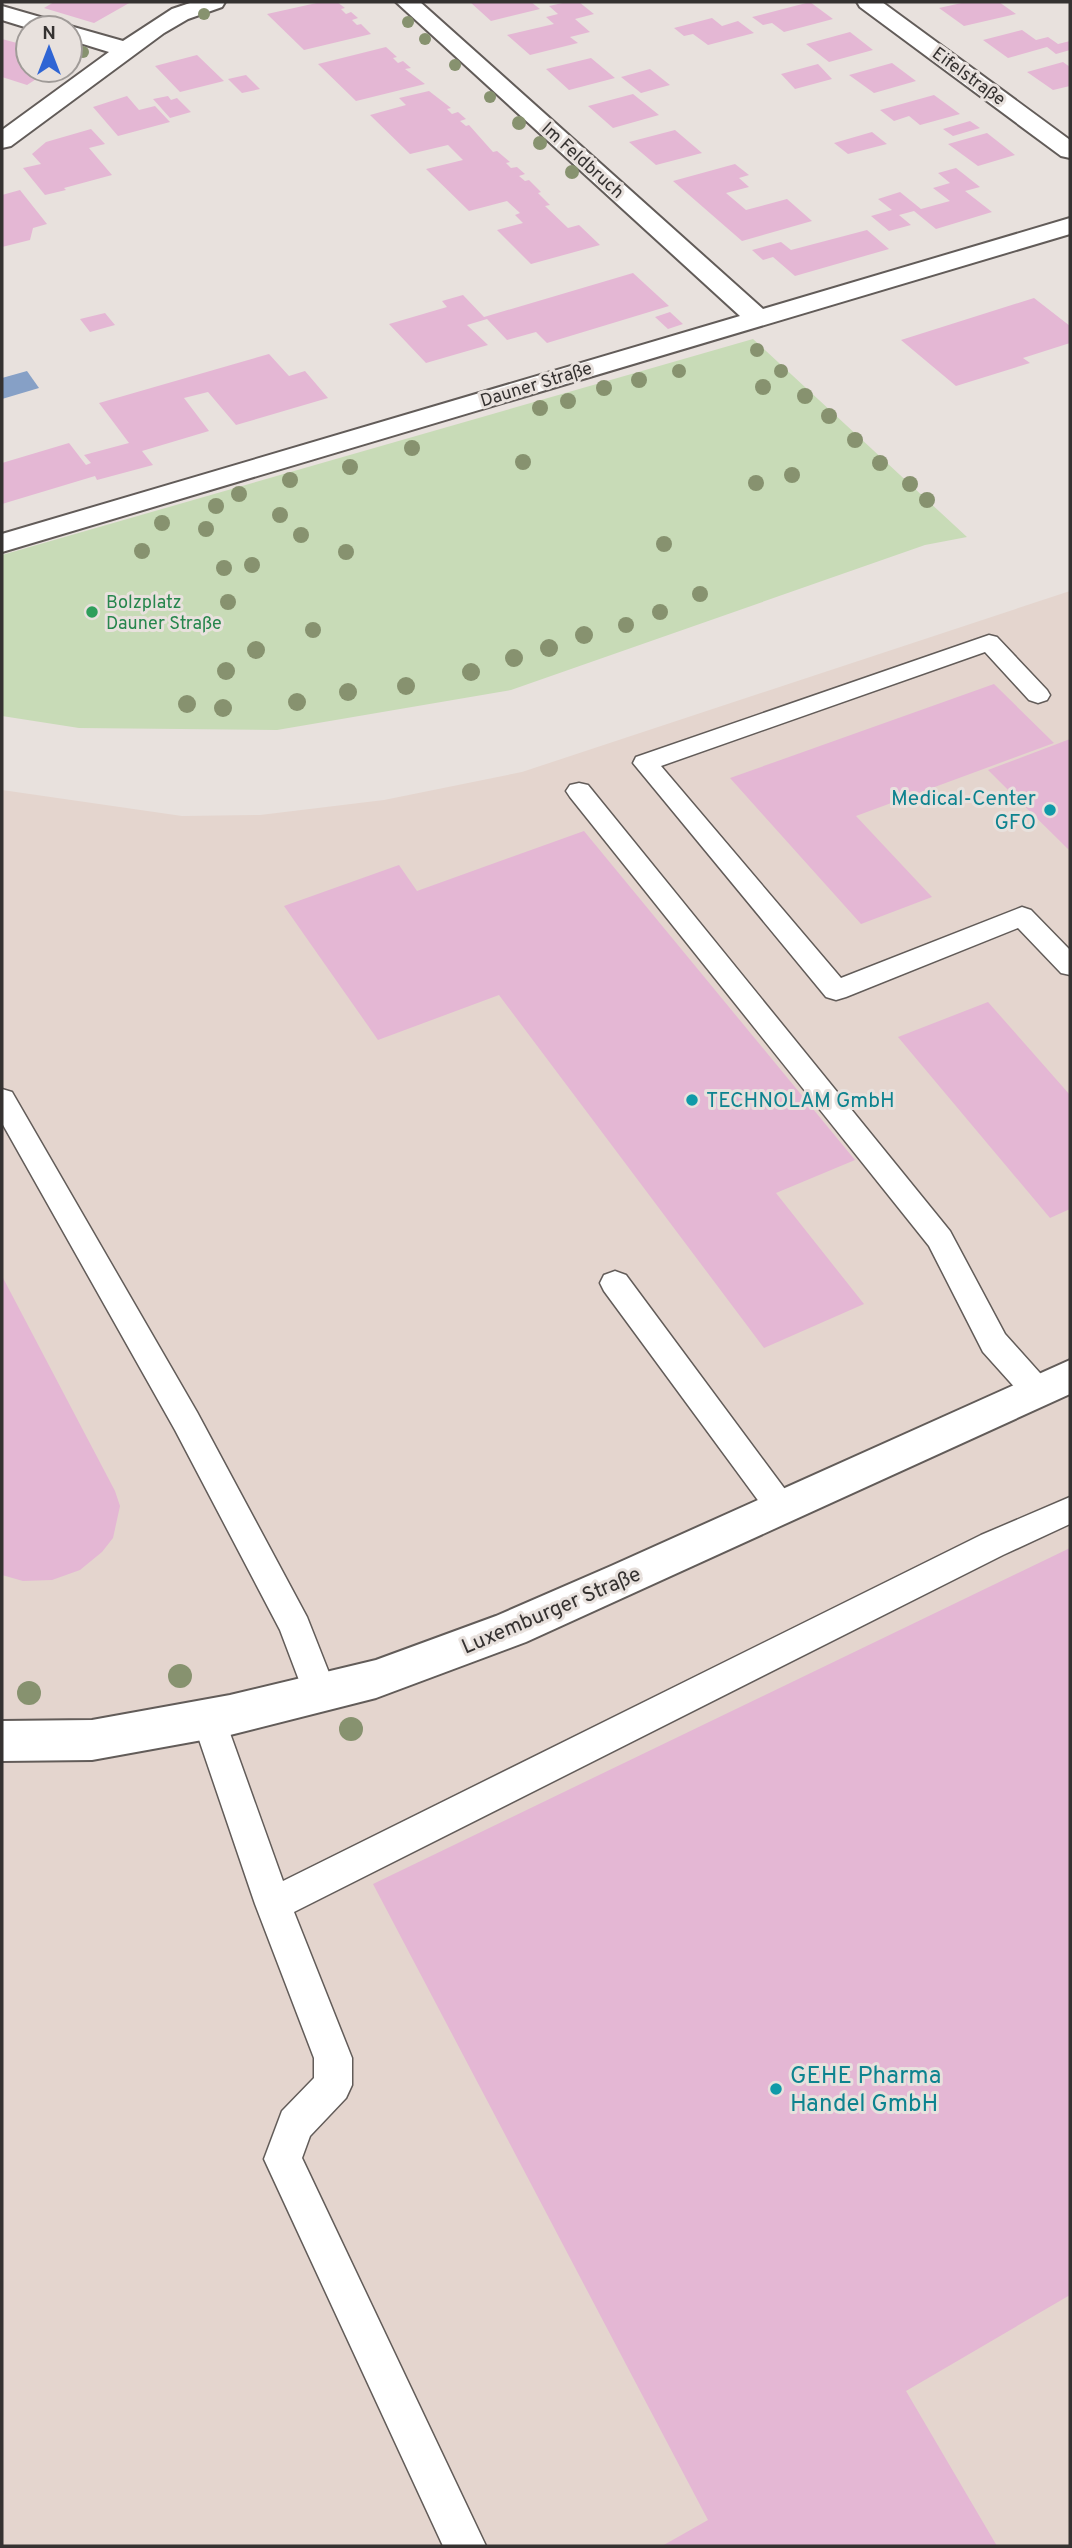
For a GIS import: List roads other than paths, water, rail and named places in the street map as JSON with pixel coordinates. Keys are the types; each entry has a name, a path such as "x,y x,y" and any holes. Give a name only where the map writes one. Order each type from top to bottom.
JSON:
{"street":[{"path":"2,141 125,49 180,13 214,2"},
{"name":"Im Feldbruch","path":"407,2 758,318"},
{"name":"Eifelstraße","path":"868,2 1070,151"},
{"path":"84,37 125,49"},
{"name":"Dauner Straße","path":"2,543 1070,226"},
{"name":"Luxemburger Straße","path":"2,1741 92,1740 209,1719 376,1679 510,1629 782,1509 1054,1383"}],"lane":[{"path":"1038,695 989,642 645,762 836,990 1022,916 1070,966"},
{"path":"579,791 940,1239 994,1343 1054,1383"},
{"path":"2,1099 192,1433 295,1628 320,1693"},
{"path":"615,1283 782,1509"},
{"path":"273,1904 992,1545 1070,1510"},
{"path":"209,1719 273,1904 333,2058 333,2085 295,2124 283,2159 465,2546"}],"water":[{"path":"27,371 39,388 2,399 2,378"}],"place":[{"name":"Bolzplatz Dauner Straße","path":"92,612"},
{"name":"Medical-Center GFO","path":"1050,810"},
{"name":"TECHNOLAM GmbH","path":"692,1100"},
{"name":"GEHE Pharma Handel GmbH","path":"776,2089"}]}
